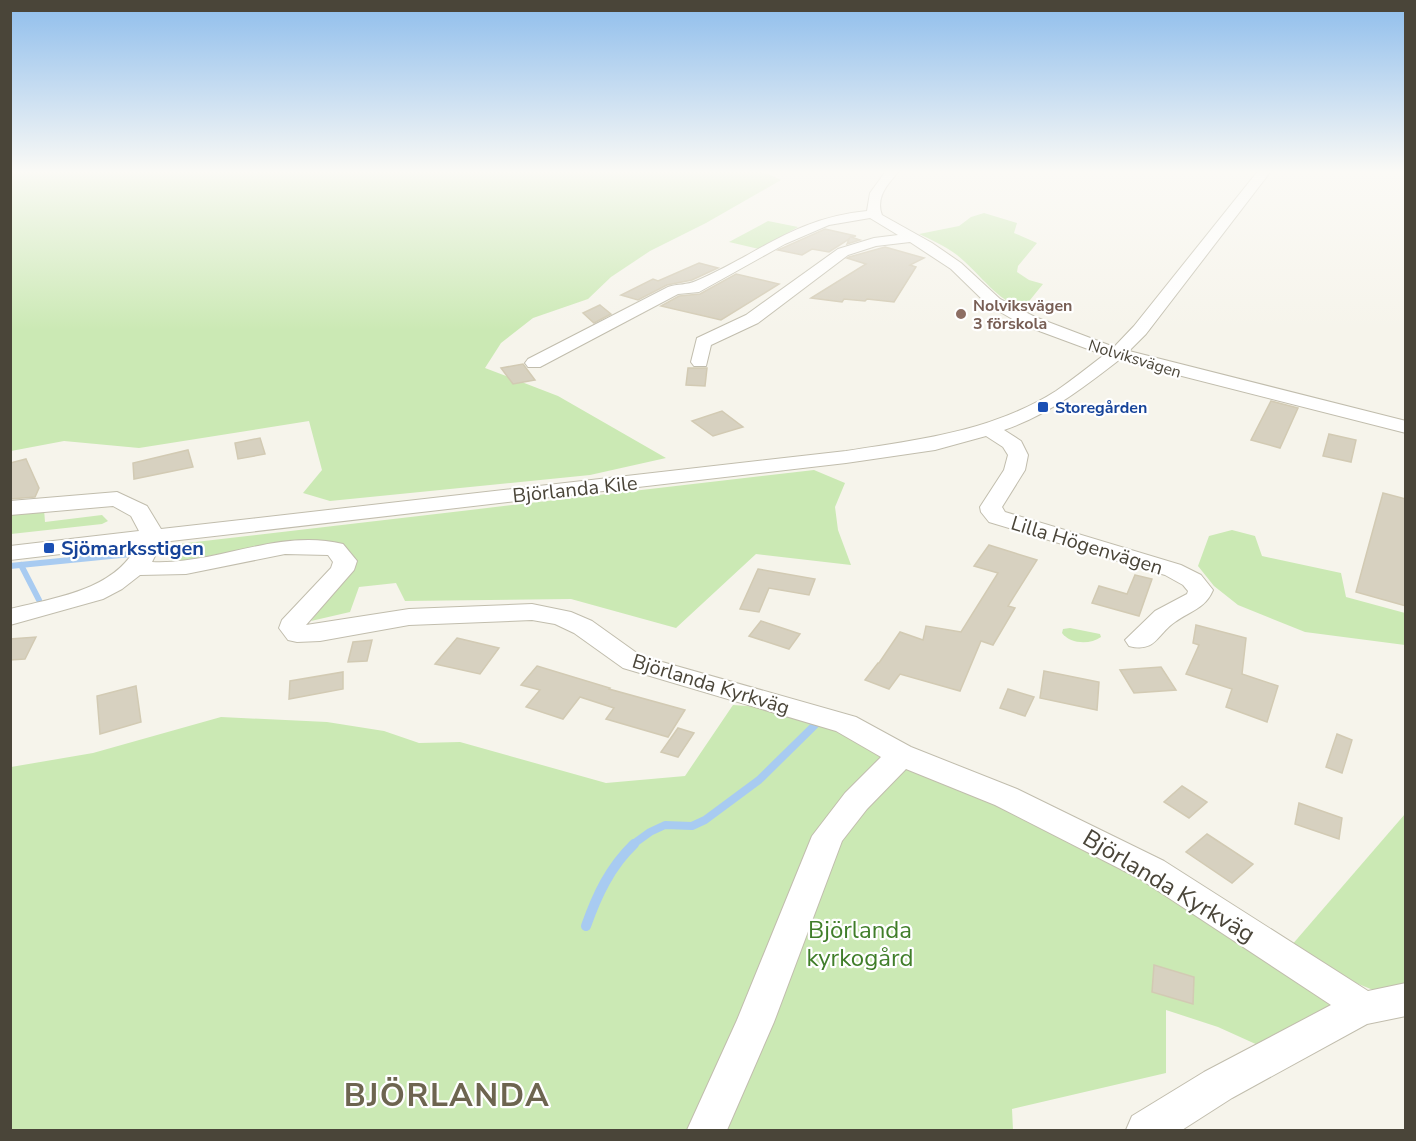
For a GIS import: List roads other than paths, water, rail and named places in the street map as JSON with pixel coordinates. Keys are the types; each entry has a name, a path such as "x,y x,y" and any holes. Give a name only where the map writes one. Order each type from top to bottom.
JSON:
{"street":[{"path":"534,363 674,290 695,288 734,269 800,229 819,224"},
{"name":"Nolviksvägen","path":"886,224 927,246 956,266 994,302 1009,311 1116,354 1228,385 1406,427"},
{"name":"Björlanda Kile","path":"10,553 846,457 935,444 990,429 1043,407 1116,354 1140,330 1224,224"},
{"path":"700,362 703,342 752,319 843,252 874,242 912,238"},
{"name":"Lilla Högenvägen","path":"990,429 1016,448 1019,464 991,507 997,517 1173,570 1192,580 1201,590 1197,599 1164,617 1147,636 1138,640"},
{"path":"10,508 117,498 139,511 147,522 153,537 145,558 136,568 115,583 96,592 10,617"},
{"name":"Björlanda Kyrkväg","path":"136,568 177,568 307,545 335,549 345,561 342,570 296,620 292,628 297,634 320,633 409,617 532,612 562,618 583,627 632,662 846,724 901,754 1006,797 1152,870 1351,998 1360,1010"},
{"path":"707,1131 755,1022 828,836 856,801 901,754"},
{"path":"1146,1131 1218,1084 1360,1010 1406,999"}],"waterway":[{"path":"10,566 131,554"},
{"path":"21,565 39,600"},
{"path":"632,845 665,825 692,826 705,820 759,780 818,722"},
{"path":"586,926 605,882 634,844"}],"place":[{"name":"Nolviksvägen 3 förskola","path":"961,314"},
{"name":"Storegården","path":"1043,407"},
{"name":"Sjömarksstigen","path":"49,548"}],"district":[{"name":"BJÖRLANDA","path":"447,1095"}],"park label":[{"name":"Björlanda kyrkogård","path":"860,944"}]}
